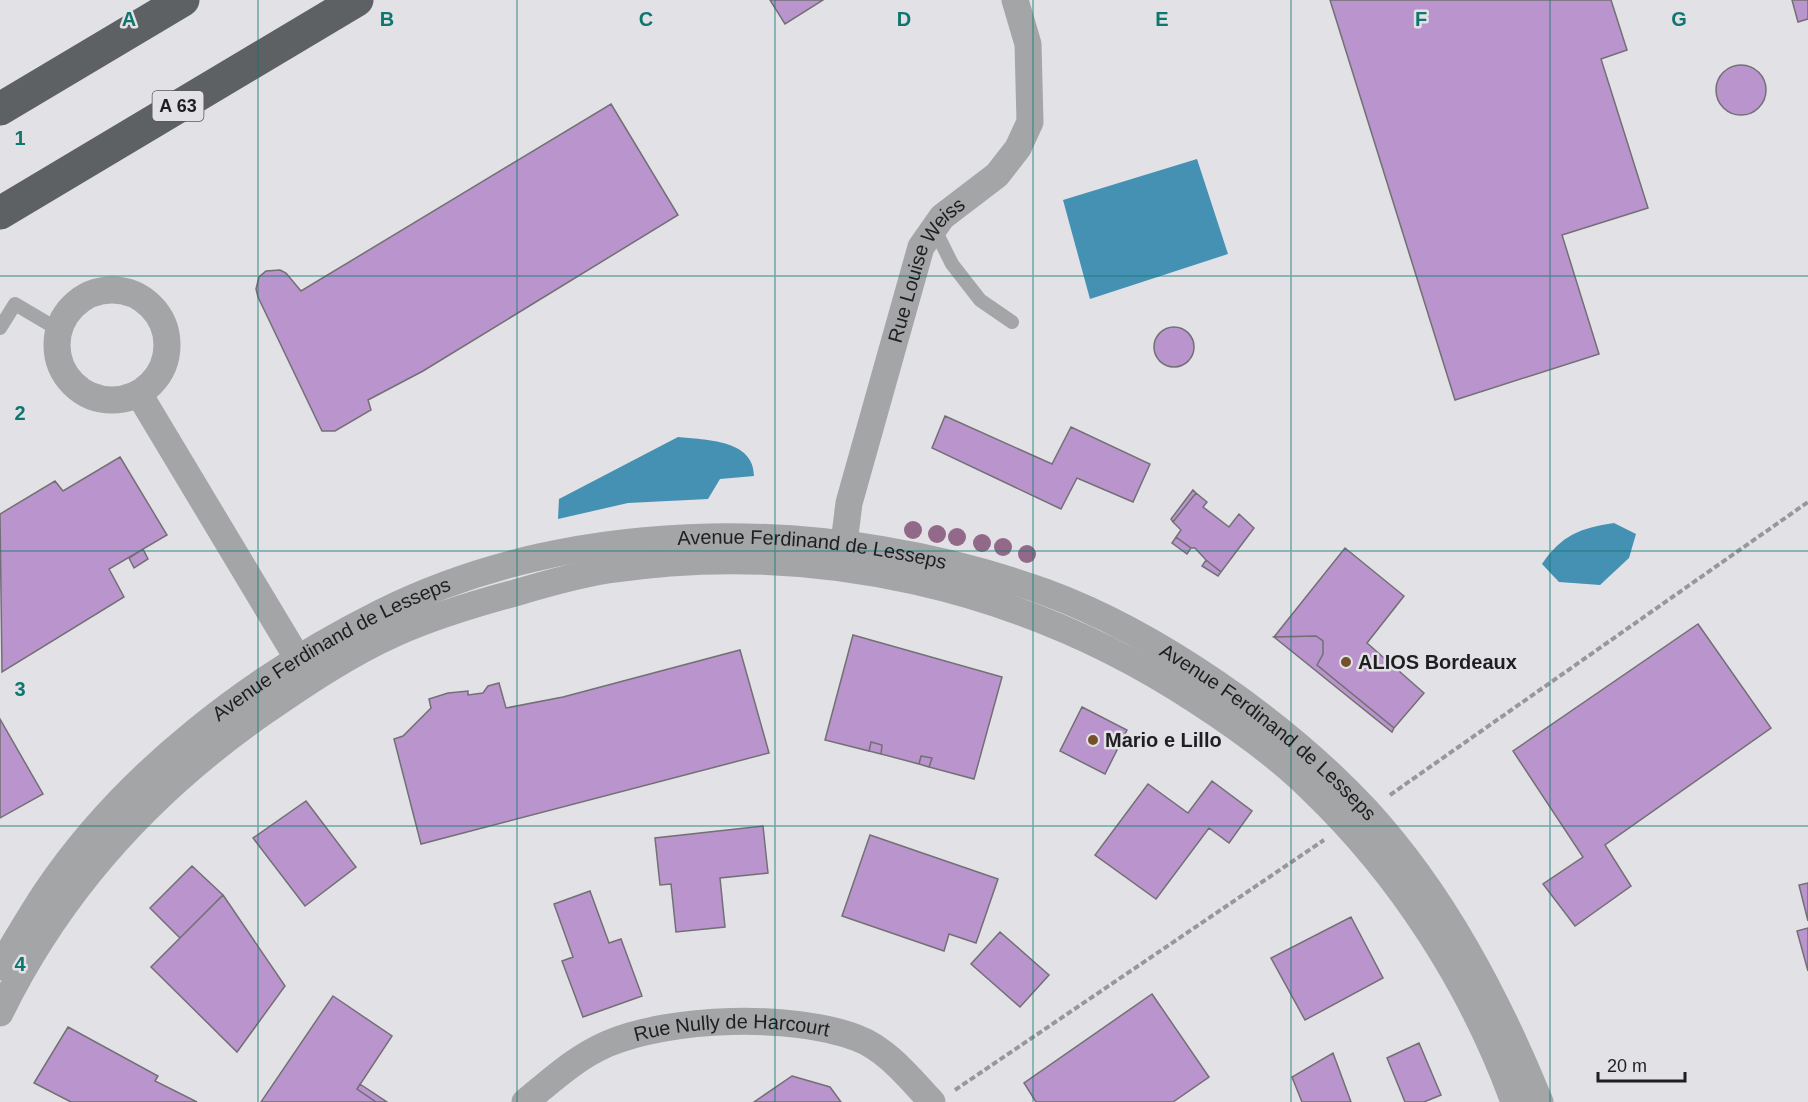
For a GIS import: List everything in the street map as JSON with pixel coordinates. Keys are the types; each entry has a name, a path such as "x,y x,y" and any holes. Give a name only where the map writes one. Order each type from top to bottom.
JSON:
{"highway":[{"path":"0,109 183,0"},
{"name":"A 63","path":"0,213 357,0"}],"street":[{"name":"Rue Louise Weiss","path":"843,554 849,503 921,247 942,217 997,175 1018,148 1030,122 1028,44 1015,0"},
{"path":"113,290 131,293 146,302 158,315 166,332 167,350 163,367 153,382 139,394 122,400 103,400 85,394 71,382 61,367 57,348 59,330 66,314 79,301 95,293 113,290"},
{"path":"139,394 304,669"},
{"name":"Avenue Ferdinand de Lesseps","path":"0,1013 21,970 68,898 119,835 171,785 237,731 304,669 382,612 446,586 524,562 567,553 610,545 752,536 843,554 952,563 1048,593 1116,625 1175,658 1261,716 1305,753 1356,818 1420,878 1477,992 1514,1102"},
{"name":"Avenue Ferdinand de Lesseps","path":"0,967 48,889 105,818 156,767 215,717 304,669"},
{"name":"Avenue Ferdinand de Lesseps","path":"1477,992 1511,1032 1539,1102"},
{"name":"Rue Nully de Harcourt","path":"525,1102 570,1064 606,1045 650,1030 775,1022 858,1038 894,1062 940,1099"}],"lane":[{"path":"934,228 952,264 980,300 1012,322"},
{"path":"0,327 15,304 59,330"}],"path":[{"path":"940,1099 1356,818 1808,502"}],"water":[{"path":"1197,159 1228,254 1090,299 1063,200"},
{"path":"678,437 714,441 737,448 752,464 754,476 720,479 708,499 628,503 558,519 559,499"},
{"path":"1614,523 1636,534 1629,558 1600,585 1559,582 1542,564 1557,546 1573,534 1591,527"}],"building":[{"path":"770,0 823,0 785,24"},
{"path":"1330,0 1611,0 1627,50 1601,59 1648,208 1562,235 1599,354 1455,400"},
{"path":"1792,0 1808,0 1808,19 1798,22"},
{"path":"1736,65 1746,65 1759,72 1766,85 1766,95 1759,108 1746,115 1736,115 1727,111 1720,104 1716,95 1716,85 1720,76 1727,69"},
{"path":"611,104 678,215 423,371 368,400 371,410 335,431 322,431 258,297 256,289 259,277 266,271 280,270 286,273 301,291"},
{"path":"1174,327 1182,328 1188,333 1193,339 1193,355 1188,361 1182,366 1174,367 1166,366 1160,361 1155,355 1154,347 1155,339 1160,333 1166,328"},
{"path":"945,416 1052,464 1071,427 1150,464 1133,502 1077,478 1061,509 932,448"},
{"path":"120,457 167,535 109,569 124,597 2,672 0,514 55,481 63,491"},
{"path":"1193,490 1196,493 1173,522 1171,519"},
{"path":"1196,493 1207,502 1203,507 1229,527 1239,514 1254,528 1221,572 1195,548 1191,548 1176,537 1181,530 1173,522"},
{"path":"1176,537 1191,548 1187,554 1172,543"},
{"path":"1345,548 1404,596 1367,643 1424,693 1394,728 1317,665 1323,654 1323,641 1316,636 1274,637"},
{"path":"143,549 148,559 134,568 129,558"},
{"path":"1206,560 1221,572 1218,576 1202,566"},
{"path":"1698,624 1771,728 1605,845 1631,886 1575,926 1543,884 1583,857 1513,751"},
{"path":"853,635 1002,677 974,779 929,767 932,758 921,756 919,764 881,754 882,745 871,742 869,751 825,740"},
{"path":"1316,636 1323,641 1323,654 1317,665 1394,728 1392,732 1274,637"},
{"path":"740,650 769,753 421,844 394,739 403,736 431,708 429,699 448,693 468,691 468,695 483,693 488,686 499,683 506,708 563,697"},
{"name":"Mario e Lillo","path":"1082,707 1127,730 1105,774 1060,751"},
{"path":"0,719 43,794 0,818"},
{"path":"871,742 882,745 881,754 869,751"},
{"path":"921,756 932,758 929,767 919,764"},
{"path":"1212,781 1252,811 1229,843 1209,828 1156,899 1095,855 1148,784 1188,813"},
{"path":"306,801 356,867 305,906 253,838"},
{"path":"763,826 768,873 720,878 725,927 676,932 671,884 660,885 655,838"},
{"path":"870,835 998,879 976,943 949,934 944,951 842,916"},
{"path":"192,866 223,895 180,938 150,908"},
{"path":"1808,883 1808,921 1799,885"},
{"path":"590,891 609,943 621,939 642,996 583,1017 562,961 573,957 554,904"},
{"path":"223,895 285,986 237,1052 151,967"},
{"path":"1351,917 1383,978 1305,1020 1271,958"},
{"path":"1808,928 1808,971 1797,931"},
{"path":"1000,932 1049,975 1020,1007 971,964"},
{"path":"1152,994 1209,1077 1173,1102 1036,1102 1024,1083"},
{"path":"333,996 392,1036 357,1089 376,1102 261,1102"},
{"path":"68,1027 158,1076 155,1081 197,1102 71,1102 34,1083"},
{"path":"1419,1043 1441,1095 1424,1102 1405,1102 1387,1058"},
{"path":"1333,1053 1351,1102 1302,1102 1292,1077"},
{"path":"792,1076 830,1087 841,1102 754,1102"},
{"path":"360,1084 387,1102 376,1102 357,1089"}],"place":[{"name":"ALIOS Bordeaux","path":"1346,662"},
{"name":"Mario e Lillo","path":"1093,740"}]}
